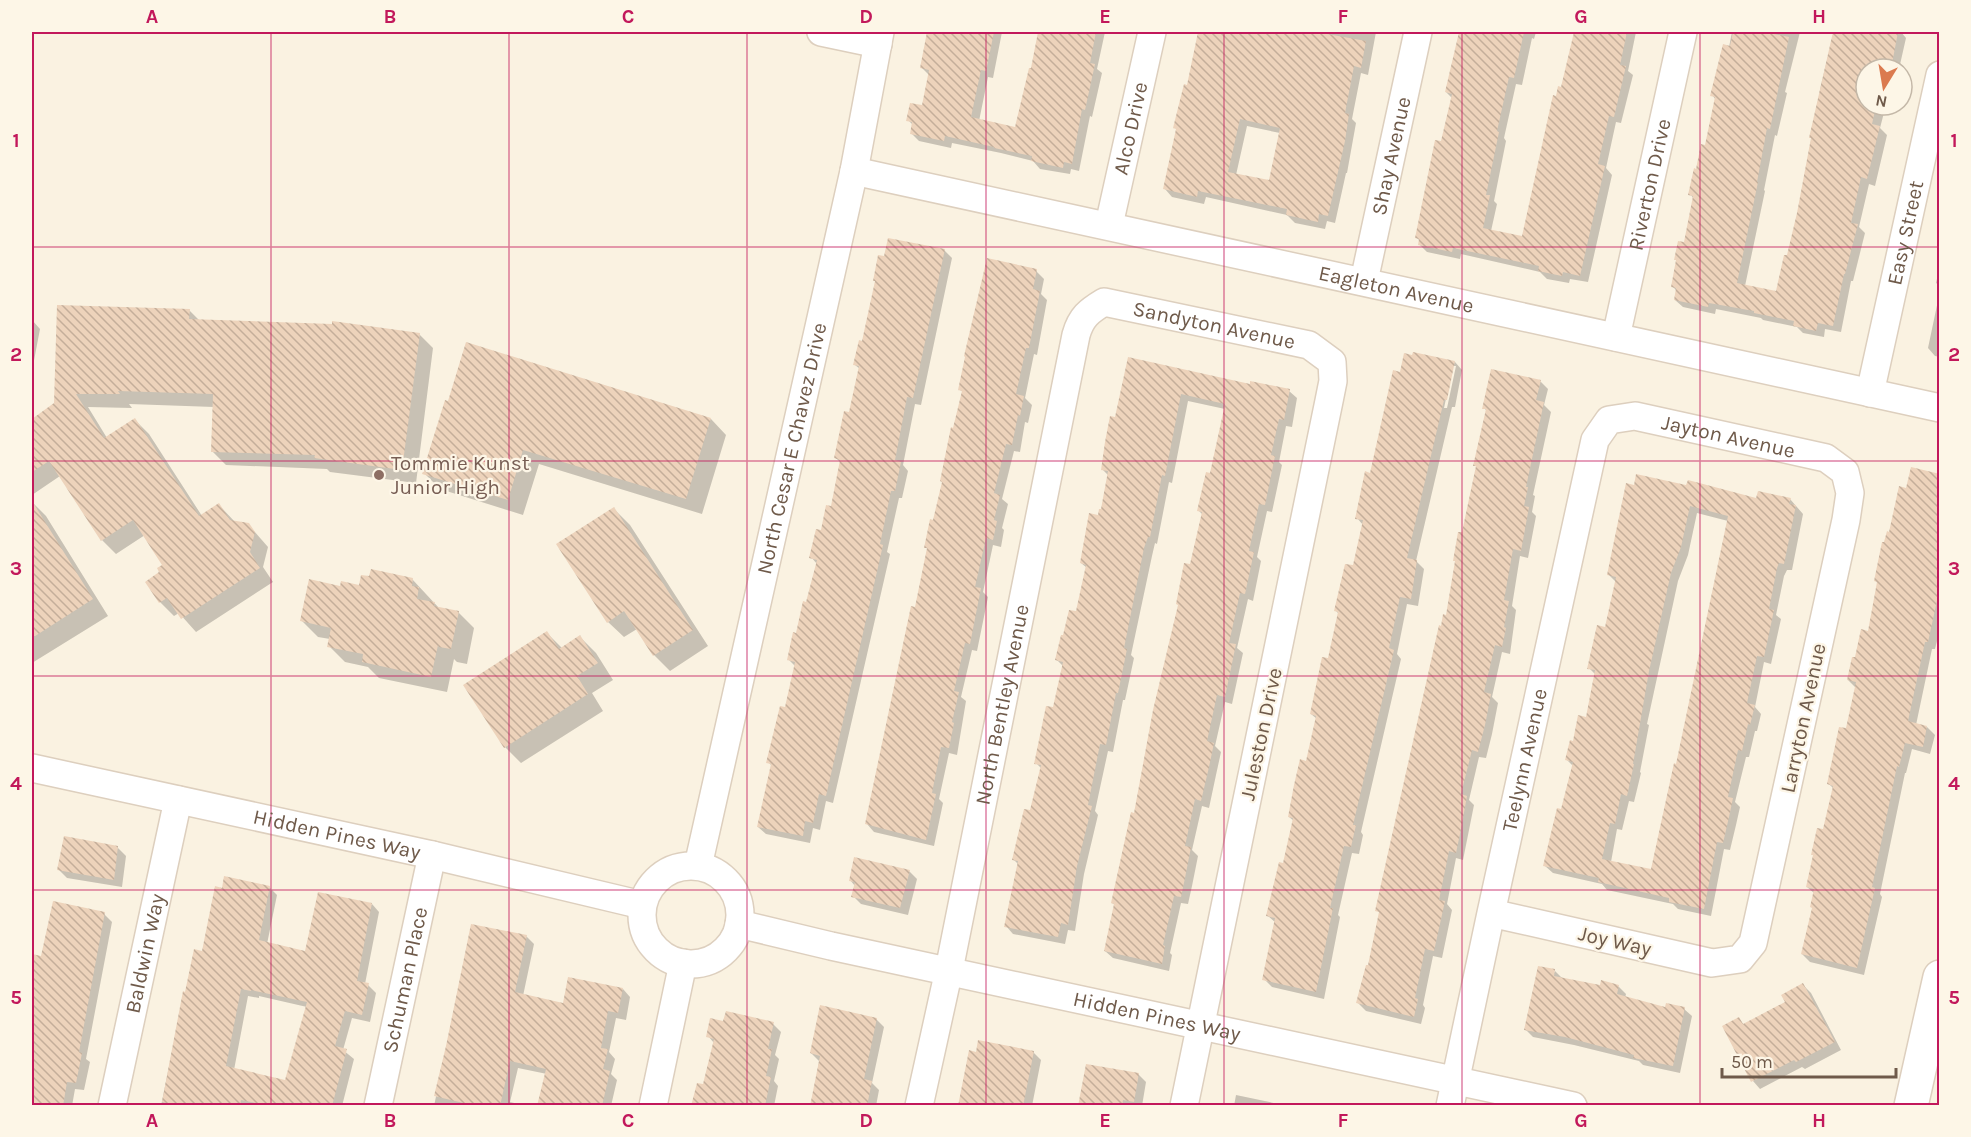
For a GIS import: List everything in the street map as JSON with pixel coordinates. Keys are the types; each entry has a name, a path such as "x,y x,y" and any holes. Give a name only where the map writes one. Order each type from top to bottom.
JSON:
{"street":[{"path":"821,32 879,38"},
{"name":"Alco Drive","path":"1109,225 1152,32"},
{"name":"Shay Avenue","path":"1364,282 1418,32"},
{"name":"Riverton Drive","path":"1616,337 1683,32"},
{"name":"North Cesar E Chavez Drive","path":"698,866 854,171 879,38"},
{"name":"Easy Street","path":"1870,393 1940,75"},
{"name":"Eagleton Avenue","path":"854,171 1940,408"},
{"name":"Sandyton Avenue","path":"1093,308 1104,302 1309,345 1332,362"},
{"name":"North Bentley Avenue","path":"919,1106 949,970 1076,334 1080,321 1093,308"},
{"name":"Juleston Drive","path":"1184,1106 1333,381 1332,362"},
{"name":"Jayton Avenue","path":"1609,420 1635,416 1826,458 1845,472"},
{"name":"Teelynn Avenue","path":"1453,1093 1595,440 1609,420"},
{"name":"Larryton Avenue","path":"1740,959 1754,943 1846,520 1850,493 1845,472"},
{"name":"Hidden Pines Way","path":"32,768 432,855 642,905"},
{"name":"Baldwin Way","path":"112,1106 178,800"},
{"name":"Schuman Place","path":"378,1106 432,855"},
{"path":"683,866 698,866 722,876 731,886 740,911 739,924 734,938 725,950 712,959 698,963 683,963 668,958 655,949 646,936 642,920 642,905 647,891 669,870 683,866"},
{"name":"Joy Way","path":"1491,913 1712,963 1740,959"},
{"name":"Hidden Pines Way","path":"739,924 1202,1024 1453,1093 1573,1106"},
{"path":"653,1106 683,963"},
{"path":"1911,1106 1940,977"}],"building":[{"path":"927,32 994,32 986,71 981,70 971,117 1015,127 1038,32 1096,32 1090,63 1095,64 1085,110 1082,109 1072,164 1064,162 1063,168 1031,161 1032,156 945,136 944,141 910,134 912,122 906,121 910,103 922,105 929,70 920,68"},
{"path":"1198,32 1316,32 1366,41 1361,68 1354,66 1345,113 1349,114 1345,141 1328,216 1319,214 1318,222 1286,215 1287,209 1198,191 1197,197 1163,189 1176,129 1173,128 1184,84 1187,85","holes":["1240,119 1280,128 1269,180 1228,172"]},
{"path":"1459,32 1524,32 1514,78 1509,77 1497,131 1499,132 1486,195 1490,195 1483,228 1522,236 1553,95 1556,96 1558,86 1561,87 1574,32 1627,32 1620,65 1626,66 1614,117 1609,116 1598,164 1605,166 1580,276 1563,272 1562,276 1538,271 1539,266 1453,248 1452,252 1418,245 1419,239 1415,238 1435,140 1441,141 1452,94 1445,92"},
{"path":"1733,32 1764,32 1789,37 1770,129 1767,128 1737,283 1776,291 1797,213 1811,138 1809,138 1833,32 1898,32 1893,57 1854,57 1854,117 1874,117 1872,124 1880,126 1867,179 1861,177 1851,223 1858,224 1833,326 1818,323 1816,331 1793,326 1794,321 1754,313 1754,311 1709,303 1708,307 1674,300 1676,288 1671,287 1676,260 1674,260 1678,241 1684,242 1693,196 1688,195 1701,144 1705,145 1715,97 1710,96 1723,44 1730,46"},
{"path":"888,238 945,249 913,398 907,397 895,460 901,462 895,491 891,491 880,544 883,545 826,796 819,794 813,823 805,821 803,836 757,827 771,764 766,763 780,706 785,707 795,662 787,660 793,632 796,633 803,601 806,602 817,560 809,558 816,529 821,530 826,505 831,506 840,460 834,458 844,411 849,412 859,366 853,365 859,340 862,341 875,281 873,281 878,255 884,256"},
{"path":"987,258 1037,269 1033,289 1040,291 1029,348 1026,348 1016,394 1024,396 1020,416 1018,415 1012,445 1006,444 994,493 1000,495 994,520 997,521 993,540 986,538 975,587 981,588 970,644 965,643 954,691 959,692 949,748 941,747 932,793 936,794 926,840 865,824 911,606 915,607 927,548 924,548 930,519 933,520 951,427 953,428 962,391 958,390 964,356"},
{"path":"57,305 190,309 189,319 332,324 332,321 420,333 402,470 314,458 315,455 211,452 213,394 118,391 120,394 76,394 104,438 135,418 199,516 219,503 230,520 249,523 255,532 250,552 260,568 181,619 167,598 159,603 145,582 159,572 157,568 162,565 133,520 101,541 49,461 32,472 32,419 54,403"},
{"path":"466,342 711,418 686,499 523,450 508,500 422,474"},
{"path":"1413,352 1455,361 1407,558 1417,560 1411,599 1400,597 1389,648 1394,650 1353,825 1356,825 1351,847 1344,846 1330,908 1333,908 1316,992 1262,980 1275,918 1266,916 1279,862 1283,863 1293,818 1288,817 1300,759 1306,761 1316,716 1310,714 1322,657 1328,658 1338,612 1334,611 1345,564 1353,565 1363,520 1355,519 1365,471 1370,473 1393,370 1400,372 1404,353 1412,355"},
{"path":"1128,357 1250,384 1250,381 1290,389 1284,420 1279,419 1271,455 1275,456 1265,505 1259,504 1249,551 1254,552 1245,594 1240,593 1229,643 1236,644 1225,697 1217,695 1207,741 1214,743 1201,801 1195,799 1185,846 1191,847 1185,878 1181,897 1174,896 1163,945 1165,946 1162,964 1104,951 1114,904 1111,903 1131,812 1134,813 1153,710 1178,605 1176,604 1184,563 1190,564 1202,512 1197,511 1206,472 1210,473 1225,404 1181,394 1165,476 1162,475 1150,537 1144,548 1124,648 1127,649 1106,745 1100,744 1088,805 1092,806 1077,866 1068,925 1061,923 1058,937 1004,927 1018,861 1012,860 1024,809 1030,810 1041,765 1034,764 1046,706 1053,707 1063,662 1055,660 1069,610 1076,611 1086,565 1080,563 1089,513 1098,515 1101,509 1108,471 1101,470 1105,442 1110,416 1115,417"},
{"path":"1491,369 1541,380 1536,400 1544,402 1526,487 1528,487 1524,506 1529,507 1521,551 1513,549 1504,600 1509,601 1502,647 1495,645 1484,692 1491,694 1485,725 1478,752 1472,750 1461,794 1467,796 1456,853 1449,851 1439,900 1445,901 1434,951 1425,949 1415,998 1418,999 1414,1017 1356,1003 1366,965 1368,965 1379,912 1375,911 1439,625 1441,626 1443,614 1446,615 1458,532 1462,532 1476,466 1473,466 1486,409 1482,409"},
{"path":"1911,467 1940,474 1940,587 1928,642 1925,642 1908,721 1927,726 1923,747 1905,743 1899,767 1897,766 1872,887 1875,888 1857,968 1801,954 1814,889 1806,887 1817,828 1823,829 1833,786 1827,784 1839,727 1846,728 1856,682 1847,680 1852,657 1855,657 1861,629 1868,631 1877,582 1874,581 1882,542 1884,542 1887,531 1889,532 1899,486 1906,488"},
{"path":"1636,474 1686,485 1688,480 1756,498 1758,491 1791,498 1789,504 1796,505 1784,564 1779,563 1777,568 1769,609 1774,610 1764,657 1757,656 1747,703 1755,705 1742,751 1738,750 1728,797 1733,798 1729,817 1723,843 1717,842 1704,909 1669,902 1669,898 1598,882 1599,878 1543,866 1557,808 1561,809 1573,762 1565,760 1570,740 1573,741 1578,715 1586,717 1595,670 1587,669 1597,625 1605,627 1616,577 1607,575 1626,483 1634,485","holes":["1690,506 1728,516 1676,764 1674,763 1651,869 1602,859 1610,823 1615,824 1621,794 1627,796 1649,671 1671,573 1681,547"]},
{"path":"32,501 93,599 32,638"},
{"path":"614,507 693,630 653,656 624,611 607,623 556,544"},
{"path":"371,569 413,578 412,586 419,587 417,599 435,602 434,606 459,611 451,649 438,645 431,677 362,662 363,654 327,647 331,628 300,621 309,579 340,586 341,581 359,585 361,575 369,576"},
{"path":"547,631 559,649 580,635 598,663 577,676 588,694 504,748 463,685"},
{"path":"64,836 118,846 114,880 57,870"},
{"path":"854,857 910,870 900,908 851,897 855,882 849,881"},
{"path":"224,876 270,886 259,940 305,951 318,892 372,903 357,981 369,983 362,1015 345,1011 335,1046 347,1049 332,1106 270,1106 241,1100 240,1106 180,1106 162,1102 183,991 185,992 194,949 202,951 215,886 222,888","holes":["241,989 307,1002 285,1080 226,1066"]},
{"path":"53,901 105,912 79,1052 82,1053 76,1083 67,1082 63,1106 32,1106 32,954 41,956"},
{"path":"471,924 527,935 515,992 563,1003 568,977 623,988 618,1013 608,1011 601,1048 608,1049 603,1069 610,1071 602,1106 537,1106 546,1069 510,1061 500,1106 476,1106 434,1096"},
{"path":"1538,966 1555,969 1554,976 1600,985 1601,980 1619,985 1617,994 1665,1007 1666,1003 1685,1007 1673,1066 1633,1058 1634,1055 1565,1037 1524,1030"},
{"path":"1803,983 1835,1042 1751,1082 1722,1026 1739,1017 1743,1024 1785,1002 1781,995"},
{"path":"820,1005 877,1018 864,1079 872,1081 867,1106 810,1106 820,1056 810,1053"},
{"path":"726,1011 774,1022 768,1049 772,1049 766,1076 771,1077 765,1106 691,1106 697,1083 703,1084 714,1039 706,1037 710,1018 723,1021"},
{"path":"978,1040 1034,1051 1023,1106 958,1106 969,1050 976,1052"},
{"path":"1086,1064 1139,1073 1134,1102 1123,1100 1122,1106 1078,1106"}],"place":[{"name":"Tommie Kunst Junior High","path":"379,475"}]}
